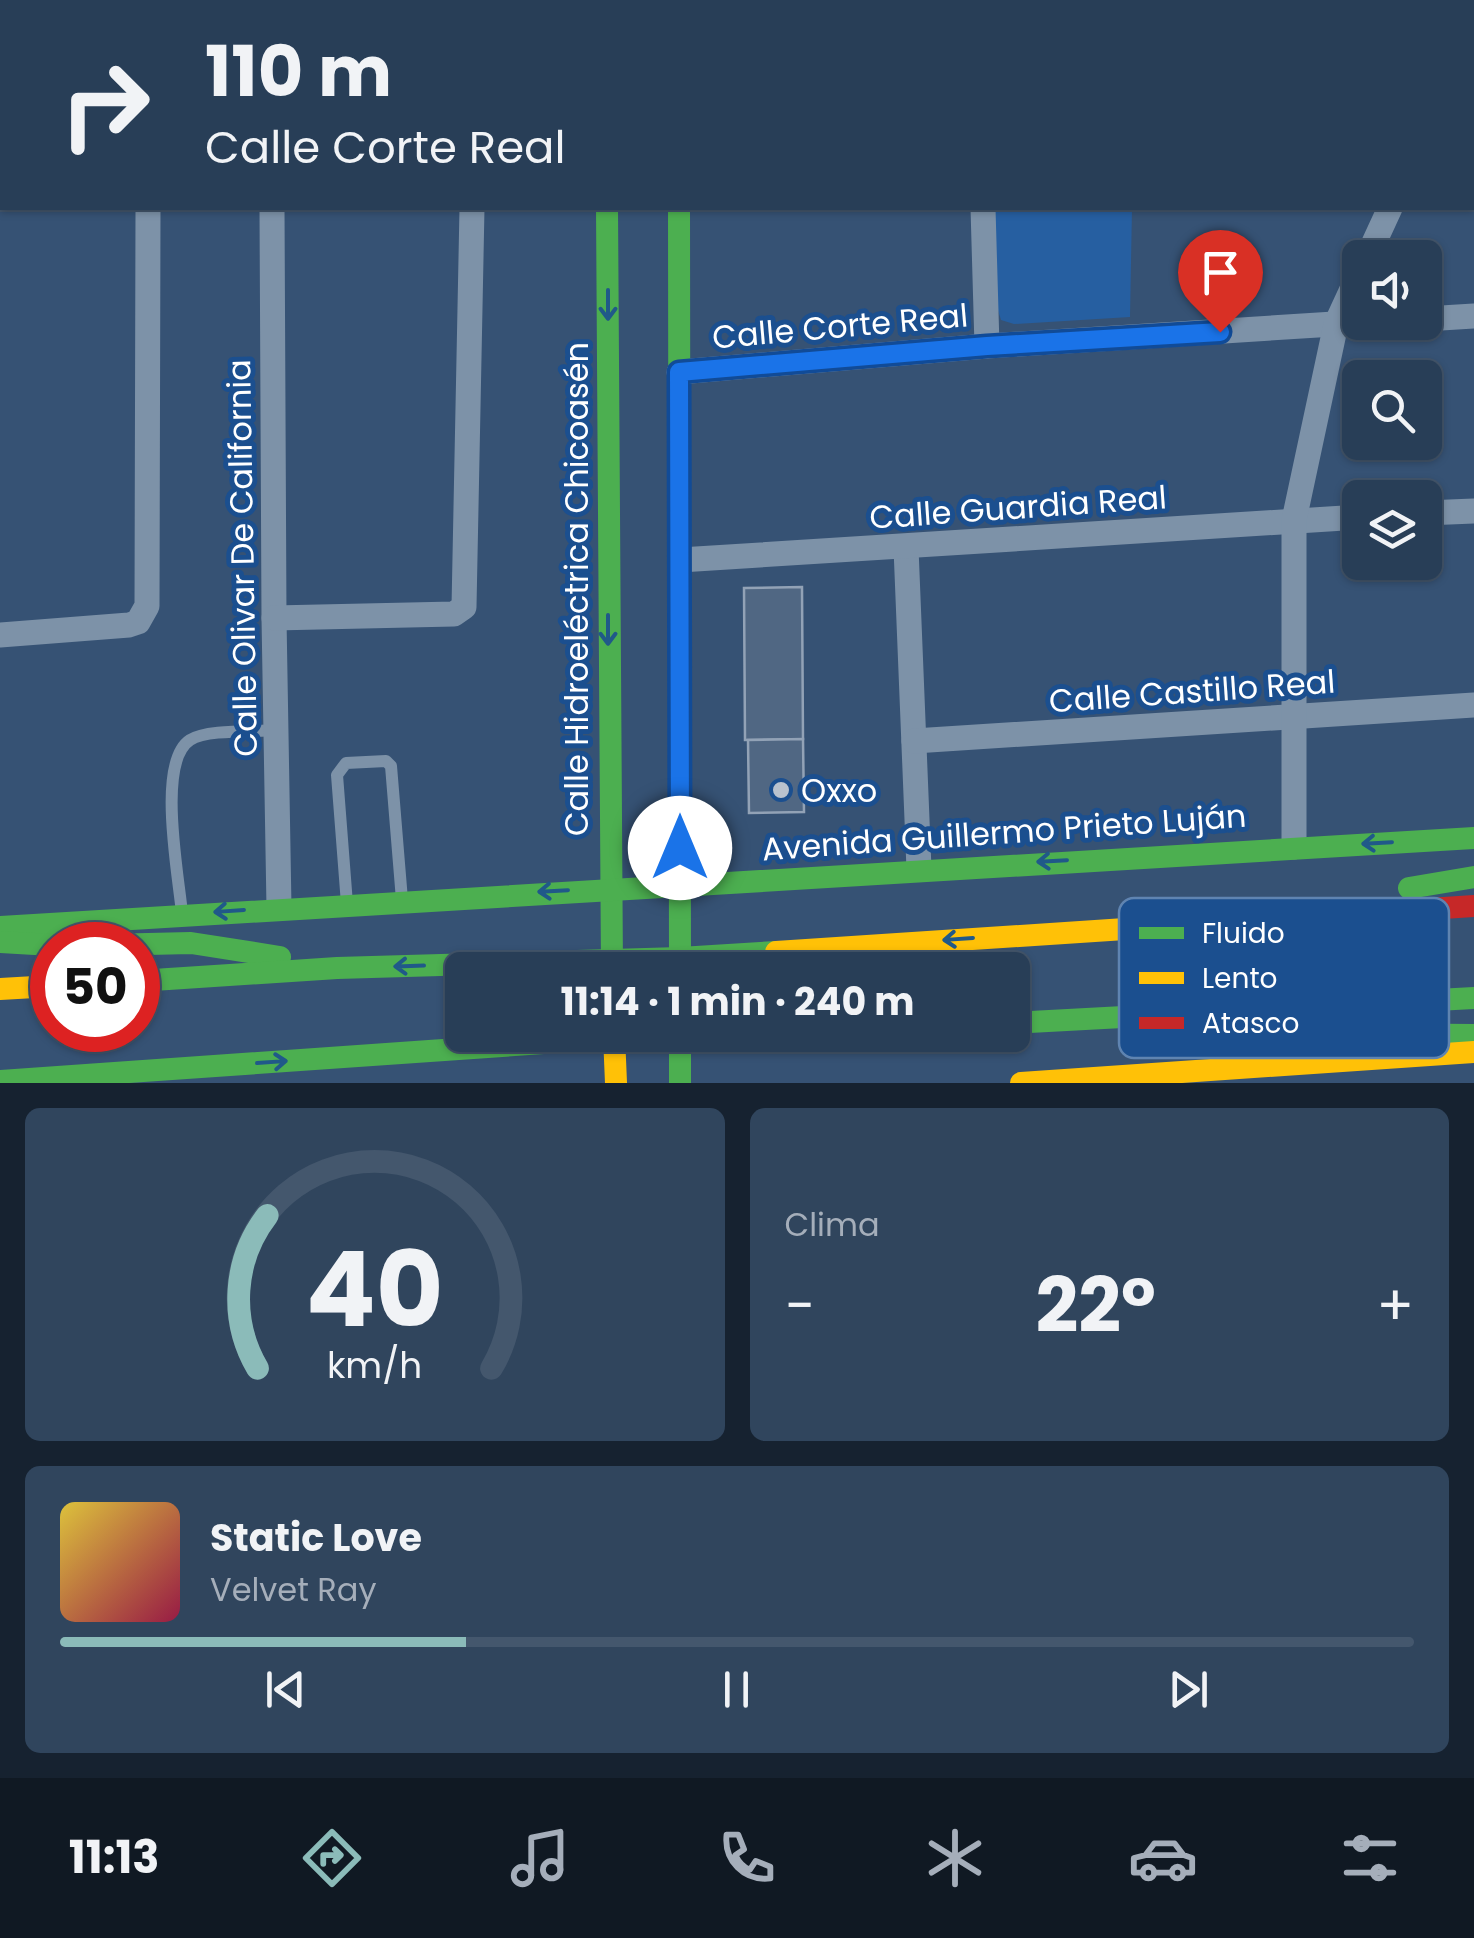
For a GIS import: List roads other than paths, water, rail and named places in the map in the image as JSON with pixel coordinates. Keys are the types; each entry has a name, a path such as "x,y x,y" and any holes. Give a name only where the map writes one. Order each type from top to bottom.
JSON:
{"main road":[{"name":"Calle Hidroeléctrica Chicoasén","path":"607,210 611,952"},
{"path":"678,210 680,952"},
{"name":"Avenida Guillermo Prieto Luján","path":"0,927 1474,838"},
{"path":"1363,898 1474,877"},
{"path":"1449,907 1474,906"},
{"path":"831,952 1119,929"},
{"path":"0,942 30,944"},
{"path":"160,944 236,948 338,968"},
{"path":"160,980 338,968 445,967"},
{"path":"0,989 30,987"},
{"path":"1449,999 1474,998"},
{"path":"1030,1022 1119,1019"},
{"path":"1449,1035 1474,1035"},
{"path":"0,1081 445,1048"},
{"path":"615,1052 616,1083"},
{"path":"680,1052 680,1083"},
{"path":"1449,1056 1474,1052"},
{"path":"1021,1083 1332,1074 1435,1058"}],"street":[{"path":"0,635 130,625 138,622 148,606 148,210"},
{"name":"Calle Olivar De California","path":"272,210 279,908"},
{"path":"274,618 454,614 464,607 472,210"},
{"path":"983,210 987,346"},
{"path":"1375,240 1389,210"},
{"path":"1294,847 1294,520 1342,311"},
{"path":"1442,318 1474,316"},
{"name":"Calle Corte Real","path":"679,372 987,346 1342,324"},
{"path":"1442,512 1474,510"},
{"name":"Calle Guardia Real","path":"680,560 1342,518"},
{"path":"906,548 919,869"},
{"name":"Calle Castillo Real","path":"914,741 1474,705"}],"lane":[{"path":"182,914 171,786 178,753 189,740 203,735 276,730"},
{"path":"348,904 337,776 346,763 386,761 391,766 402,900"}],"place":[{"name":"Oxxo","path":"781,790"}]}
